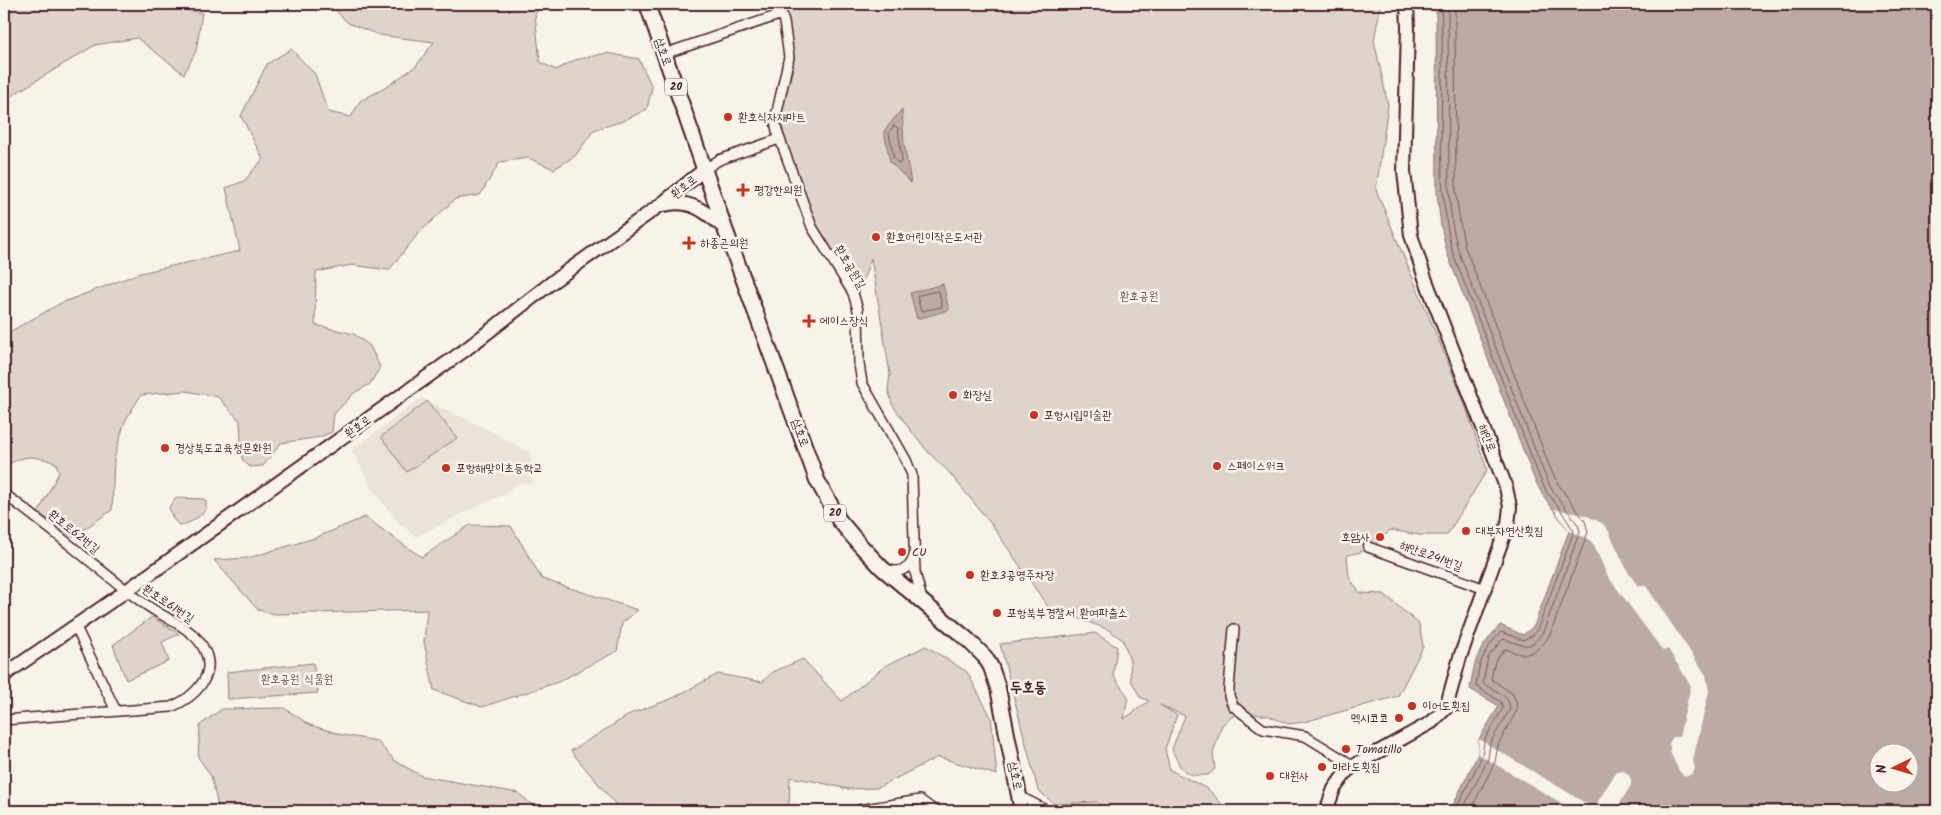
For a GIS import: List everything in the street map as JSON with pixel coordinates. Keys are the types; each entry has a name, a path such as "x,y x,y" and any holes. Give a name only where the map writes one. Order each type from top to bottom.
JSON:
{"main road":[{"name":"삼호로","path":"647,4 725,229 817,480 839,520 860,545 882,568 968,640 985,657 991,667 998,688 1022,811"}],"street":[{"name":"환호공원길","path":"778,4 782,14 790,57 775,121 779,139 812,227 853,293 857,304 859,364 862,383 906,460 912,475 916,583 922,601"},
{"name":"해안로","path":"1326,811 1338,782 1354,766 1432,722 1446,708 1460,657 1508,524 1510,502 1506,487 1424,278 1411,235 1404,171 1408,4"},
{"path":"664,54 782,14"},
{"path":"705,169 719,160 779,139"},
{"name":"환호로","path":"5,674 126,591 450,361 555,280 659,206 705,169"},
{"path":"659,206 679,202 695,206 712,217 725,229"},
{"name":"환호로62번길","path":"4,494 44,523 126,591"},
{"name":"해안로241번길","path":"1368,547 1485,589"},
{"path":"882,568 893,571 904,570 912,563 914,556"},
{"name":"환호로61번길","path":"116,711 171,707 188,699 201,687 206,675 207,662 204,649 196,638 180,625 126,591"},
{"path":"4,720 116,711 75,625"},
{"path":"1234,629 1229,688 1229,696 1233,706 1263,729 1305,736 1354,766"},
{"path":"1019,796 1048,811"},
{"path":"859,810 920,800 935,811"}],"shaded area":[{"name":"포항해맞이초등학교","path":"421,398 487,429 531,454 532,484 517,483 505,494 416,537 398,522 372,489 352,450"}],"green space":[{"path":"4,4 158,4 202,13 196,51 184,74 137,38 95,45 6,99 4,79"},
{"path":"329,4 543,4 535,14 540,62 556,70 575,60 607,53 639,59 652,87 647,109 623,121 594,130 575,156 554,169 528,158 500,162 480,195 455,199 417,235 389,270 352,265 316,272 315,325 354,334 370,346 380,367 370,384 354,393 334,414 332,432 320,437 281,443 263,466 250,467 242,459 240,421 218,397 186,391 141,395 125,421 114,458 112,510 73,537 38,513 59,472 56,463 41,458 29,457 4,467 4,335 61,303 140,273 240,251 226,188 244,181 263,159 241,116 267,64 291,49 315,74 328,112 351,117 360,101 385,88 416,66 434,42 379,35 348,23"},
{"name":"환호공원","path":"782,4 1381,4 1374,40 1388,105 1376,190 1462,396 1487,470 1447,535 1419,535 1390,530 1372,547 1347,555 1349,577 1360,593 1384,594 1419,624 1423,647 1398,696 1304,722 1288,724 1269,716 1238,712 1222,725 1213,753 1215,769 1208,775 1193,775 1184,771 1181,767 1172,749 1185,716 1160,705 1177,715 1165,749 1170,770 1208,789 1228,811 1107,811 1097,802 1054,804 1038,790 1000,644 1095,633 1117,647 1113,675 1128,697 1124,719 1149,701 1140,697 1131,680 1130,661 1123,640 1107,629 1048,607 992,525 948,471 929,453 892,404 888,389 890,374 871,258 859,293 813,219 787,149 780,116 794,65 787,20"},
{"path":"427,401 457,438 407,472 381,437"},
{"path":"176,498 203,499 206,501 206,510 190,522 179,525 173,519 169,507"},
{"path":"365,517 422,557 470,525 511,526 542,579 638,610 622,623 617,651 558,682 482,707 434,690 424,642 427,610 274,614 258,610 214,560 248,558 315,538"},
{"path":"152,617 179,634 162,642 169,661 126,680 113,645"},
{"path":"926,646 967,672 991,717 997,775 938,757 877,788 848,789 790,777 789,807 802,811 621,811 571,751 632,713 671,699 718,674 762,682 773,672 803,659 842,701 885,666"},
{"name":"환호공원 식물원","path":"313,663 318,693 228,699 227,672"},
{"path":"284,708 310,725 343,735 377,741 395,761 422,776 518,793 540,811 219,811 211,776 198,757 200,725 222,709"}],"water":[{"path":"1436,4 1937,4 1937,811 1450,811 1478,754 1479,739 1499,706 1470,689 1476,661 1482,648 1500,625 1523,635 1534,626 1569,531 1542,494 1534,478 1447,253 1437,194"},
{"path":"902,109 904,144 911,183 890,162 884,131"},
{"path":"943,284 949,310 917,319 910,293"}],"pier":[{"path":"1554,509 1585,515 1602,523 1608,530 1628,572 1637,585 1646,586 1706,675 1709,691 1693,760 1695,768 1693,773 1688,776 1683,775 1679,771 1671,754 1669,743 1673,737 1679,737 1691,686 1668,649 1663,651 1607,575 1594,545 1589,539 1569,531"},
{"path":"1479,739 1594,808 1616,772 1624,771 1629,775 1631,785 1615,811 1575,811 1478,754"}],"place":[{"name":"환호식자재마트","path":"728,117"},
{"name":"평강한의원","path":"743,190"},
{"name":"환호어린이작은도서관","path":"876,237"},
{"name":"하종곤의원","path":"689,243"},
{"name":"에이스장식","path":"809,321"},
{"name":"화장실","path":"953,395"},
{"name":"포항시립미술관","path":"1034,415"},
{"name":"경상북도교육청문화원","path":"165,448"},
{"name":"스페이스워크","path":"1217,466"},
{"name":"포항해맞이초등학교","path":"446,468"},
{"name":"대부자연산횟집","path":"1466,531"},
{"name":"호암사","path":"1380,537"},
{"name":"CU","path":"902,552"},
{"name":"환호3공영주차장","path":"970,575"},
{"name":"포항북부경찰서 환여파출소","path":"997,613"},
{"name":"이어도횟집","path":"1412,706"},
{"name":"멕시코코","path":"1399,718"},
{"name":"Tomatillo","path":"1346,749"},
{"name":"마라도횟집","path":"1322,767"},
{"name":"대원사","path":"1270,776"}],"district":[{"name":"두호동","path":"1028,688"}]}
